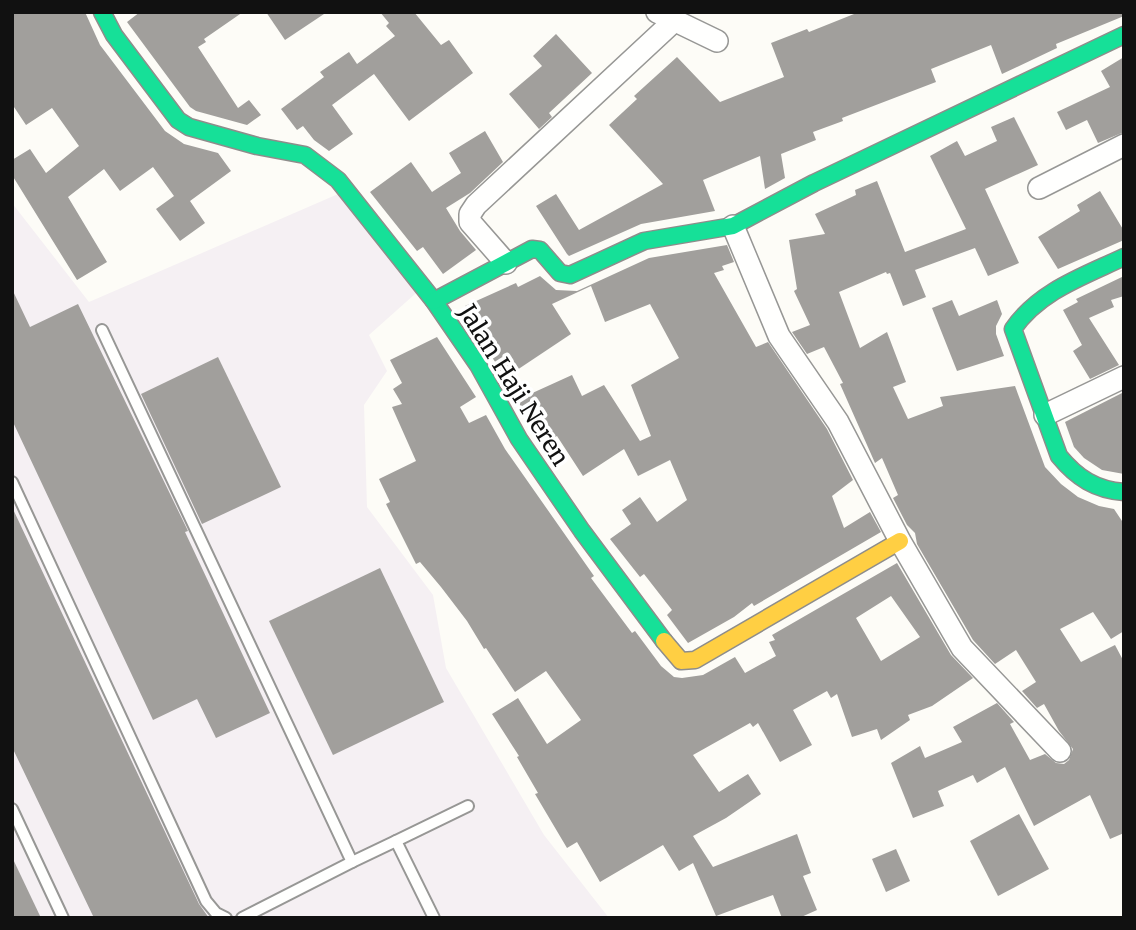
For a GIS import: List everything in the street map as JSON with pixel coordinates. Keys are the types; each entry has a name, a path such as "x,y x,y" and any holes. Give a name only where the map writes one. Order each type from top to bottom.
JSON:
{"street":[{"name":"Jalan Haji Neren","path":"102,12 114,35 178,120 200,132 305,155 338,180 434,301 478,365 527,450 590,541 681,661 695,660 900,541"},
{"path":"506,263 470,222 470,214 476,205 666,16 717,41"},
{"path":"434,301 536,248 560,273 570,275 644,241 733,226 814,183 1124,35"},
{"path":"1039,188 1124,145"},
{"path":"733,226 779,336 838,422 900,541 962,648 1060,751"},
{"path":"1124,257 1052,293 1028,309 1013,329 1059,456 1069,470 1085,483 1102,490 1124,492"},
{"path":"1045,415 1124,377"}],"lane":[{"path":"102,330 352,862"},
{"path":"12,482 206,901 216,913 226,918"},
{"path":"242,918 468,806"},
{"path":"12,809 63,918"},
{"path":"396,841 434,918"}],"shaded area":[{"path":"345,191 424,286 369,335 387,371 364,405 367,507 433,595 446,668 544,835 609,918 12,918 12,203 89,302"}],"building":[{"path":"12,12 85,12 100,45 165,131 184,144 218,153 231,171 190,201 205,223 180,241 156,209 174,196 153,167 120,191 104,169 68,197 107,262 77,280 12,175 12,160 30,149 46,173 79,146 52,108 26,125 12,104"},
{"path":"140,12 243,12 204,39 206,42 198,47 238,108 249,100 261,115 247,125 190,107 127,22"},
{"path":"266,12 327,12 285,40"},
{"path":"380,12 414,12 441,45 449,40 473,73 409,121 374,74 332,105 353,134 329,151 314,140 303,126 297,130 281,109 324,77 320,72 349,52 357,64 395,36 386,26 389,23"},
{"path":"859,12 1124,12 1124,16 1056,44 1057,48 1002,74 991,45 931,69 936,82 842,118 843,121 813,132 816,140 781,154 785,178 765,189 760,156 703,180 715,211 641,224 569,256 567,254 536,206 556,194 579,230 663,184 609,125 637,99 634,96 677,57 720,102 784,77 771,43 807,29 809,32"},
{"path":"556,34 592,73 549,113 552,117 539,129 509,94 542,66 533,56"},
{"path":"1124,57 1124,132 1098,143 1087,120 1066,130 1057,112 1110,87 1101,71"},
{"path":"1014,117 1038,165 985,189 1019,263 988,276 975,248 915,270 926,297 903,306 890,273 886,272 839,292 860,348 887,332 906,382 893,387 908,419 943,406 940,397 1015,386 1045,467 1078,497 1114,509 1124,524 1124,631 1111,639 1093,612 1060,629 1081,662 1115,645 1124,662 1124,833 1110,839 1090,795 1034,826 1005,767 977,783 973,775 938,791 944,806 913,818 891,763 920,746 925,758 962,742 953,727 997,703 1014,722 1010,724 1030,760 1045,754 1056,763 1064,764 1069,760 1073,749 1044,704 1037,708 1022,691 1036,682 1016,650 995,664 973,640 893,498 898,495 882,458 875,463 840,384 843,383 824,347 807,354 792,332 810,325 794,291 797,289 789,240 825,234 815,214 856,195 855,190 877,181 905,252 966,229 930,156 957,141 965,156 997,141 991,127"},
{"path":"485,131 503,162 470,193 446,208 476,250 443,274 423,247 417,251 370,192 411,162 432,192 461,173 449,153"},
{"path":"1100,191 1124,231 1124,240 1058,269 1038,237 1080,211 1077,205"},
{"path":"727,245 734,262 722,266 724,270 714,273 756,347 768,342 827,429 853,480 832,496 844,528 870,512 881,532 754,606 752,603 734,617 688,643 667,615 672,610 644,574 640,577 610,539 631,524 622,510 640,497 657,522 687,500 670,460 638,476 624,449 583,476 557,436 543,443 517,400 572,375 582,396 604,385 640,441 651,436 631,385 679,358 650,304 605,322 591,286 552,304 571,334 505,378 469,320 471,319 465,306 516,283 518,287 540,276 556,290 577,291 649,258"},
{"path":"1124,276 1124,296 1111,300 1114,307 1089,318 1119,365 1090,379 1073,351 1082,345 1063,310 1078,302 1076,299"},
{"path":"12,289 30,327 78,304 188,531 185,532 270,713 216,738 197,699 153,720 12,420"},
{"path":"952,300 959,316 997,300 1002,314 996,326 996,334 1004,356 957,371 932,308"},
{"path":"437,337 476,397 460,407 469,423 486,415 505,449 594,576 591,578 632,633 635,631 661,666 674,677 703,675 735,657 745,673 776,656 769,642 775,640 772,635 897,563 951,655 973,678 932,706 908,715 910,720 881,740 877,729 852,737 837,694 831,698 827,691 793,710 812,745 780,762 758,723 753,727 750,723 693,755 719,792 748,774 761,794 693,836 713,867 797,834 811,873 803,876 817,910 799,918 782,918 773,895 716,916 693,863 679,871 663,845 600,882 577,842 567,848 535,794 538,793 517,757 519,756 492,714 518,698 547,744 581,720 546,671 515,692 441,587 420,562 416,564 386,504 390,502 379,479 416,461 392,407 402,404 393,389 402,383 390,360","holes":["891,596 920,637 881,661 856,618"]},
{"path":"218,357 281,487 202,524 141,394"},
{"path":"1124,392 1124,474 1102,470 1084,458 1074,447 1065,422"},
{"path":"12,507 199,904 209,918 94,918 12,747"},
{"path":"380,568 444,702 333,755 269,621"},
{"path":"1019,814 1049,869 998,896 970,841"},
{"path":"896,849 910,881 886,892 872,859"},
{"path":"12,857 41,918 12,918"}],"traffic: fast":[{"path":"102,12 114,35 178,120 189,127 257,146 305,155 338,180 434,301 478,365 519,439 582,531 664,641"},
{"path":"434,301 532,249 540,250 560,273 570,275 644,241 733,226 814,183 1124,35"},
{"path":"1124,257 1049,295 1036,304 1013,329 1059,456 1088,482 1105,489 1124,492"}],"traffic: slow":[{"path":"664,641 681,661 695,660 900,541"}]}
